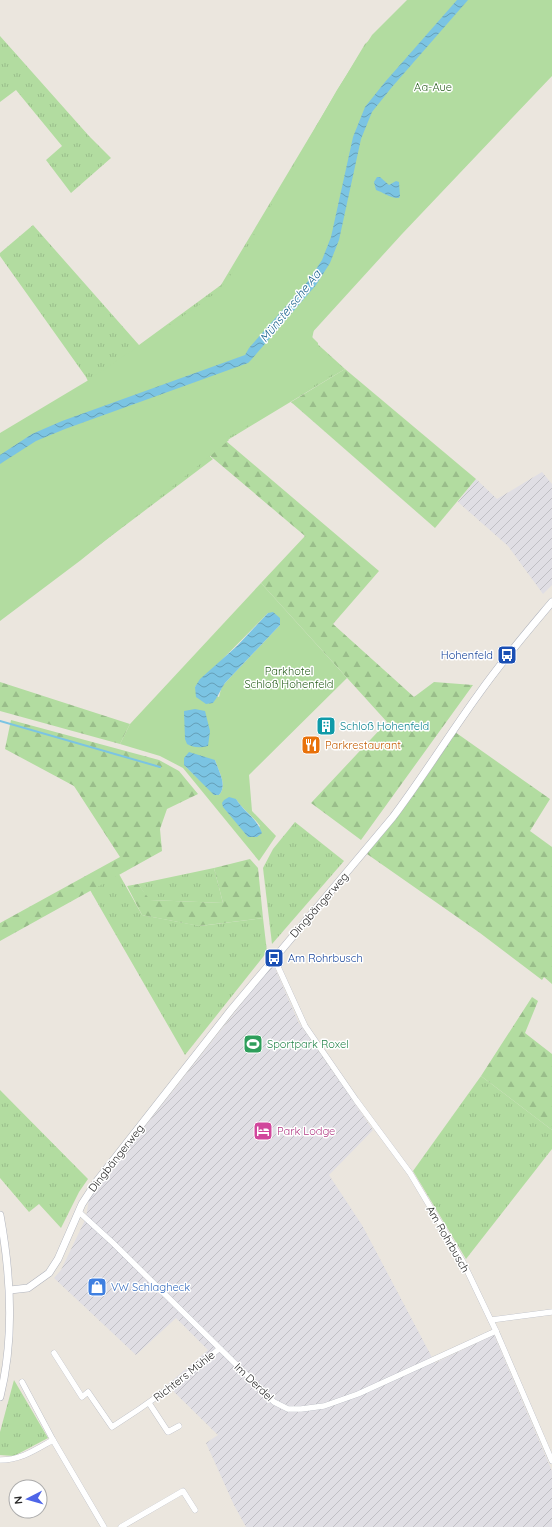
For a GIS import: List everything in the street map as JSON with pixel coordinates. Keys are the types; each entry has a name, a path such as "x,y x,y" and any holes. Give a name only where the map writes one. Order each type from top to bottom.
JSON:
{"main road":[{"name":"Dingbängerweg","path":"10,1290 28,1288 49,1273 58,1259 85,1198 97,1181 231,1010 393,817 416,787 486,683 507,655 552,602"},
{"path":"0,1215 10,1290 9,1337 0,1397"}],"street":[{"name":"Am Rohrbusch","path":"274,958 305,1026 352,1095 410,1173 462,1262 496,1331 552,1461"},
{"name":"Im Derdel","path":"79,1212 113,1243 274,1402 288,1409 324,1406 358,1394 496,1331"},
{"path":"491,1320 552,1312"},
{"name":"Richters Mühle","path":"54,1353 82,1397 88,1392 112,1427 149,1403 187,1375 219,1348"},
{"path":"22,1382 53,1440 104,1527"},
{"name":"Richters Mühle","path":"149,1403 168,1432 179,1426"},
{"path":"0,1460 12,1460 22,1457 53,1440"},
{"path":"121,1527 183,1491 195,1510"}],"shaded area":[{"path":"542,472 552,484 552,585 543,594 508,546 458,502 476,479 497,499"},
{"path":"273,964 299,1023 373,1130 329,1175 362,1225 435,1363 494,1335 552,1471 552,1527 246,1527 234,1505 206,1443 218,1435 167,1385 208,1350 176,1318 136,1355 54,1278 61,1270 86,1218 89,1198"}],"green space":[{"name":"Aa-Aue","path":"407,0 552,0 552,76 402,234 310,335 318,343 318,346 343,368 227,438 229,440 209,457 81,560 0,621 0,433 87,381 218,291 233,272 337,90 372,35"},
{"path":"375,35 312,339 345,369 226,441 94,394 86,377 0,256 0,253 33,225 139,345 221,285 365,44"},
{"path":"0,36 89,136 111,158 71,193 46,160 62,146 16,90 0,102"},
{"path":"345,369 476,479 435,528 291,402"},
{"path":"189,438 226,441 379,571 333,624 414,697 434,682 473,685 361,840 311,803 387,722 261,583 305,536"},
{"path":"207,454 213,459 0,620"},
{"name":"Parkhotel Schloß Hohenfeld","path":"261,583 347,678 249,775 252,811 276,836 259,861 183,768 160,756 120,744 130,724","holes":["268,613 280,625 225,683 221,689 219,697 195,687","215,760 223,787 219,795 205,785 184,765","236,799 260,826 248,837"]},
{"path":"0,682 130,724 120,744 0,711"},
{"path":"11,720 159,760 179,771 198,794 167,809 160,829 162,851 0,941 0,923 120,857 74,786 5,749"},
{"path":"455,732 550,799 530,831 552,847 552,984 544,977 542,980 480,933 367,854"},
{"path":"295,822 344,861 272,944 263,868 273,849"},
{"path":"250,859 258,868 263,918 199,926 142,915 127,886 138,884 150,900 223,903 214,868"},
{"path":"214,868 223,903 149,900 138,884"},
{"path":"119,874 142,915 200,926 263,918 267,952 185,1055 90,890"},
{"path":"532,997 538,1001 525,1033 552,1054 552,1130 481,1076"},
{"path":"481,1076 552,1130 552,1149 466,1259 413,1171"},
{"path":"0,1090 88,1179 79,1192 61,1228 39,1204 29,1212 0,1178"},
{"path":"14,1380 48,1438 14,1456 0,1455 0,1432"}],"water":[{"name":"Münstersche Aa","path":"457,0 468,0 372,112 361,139 339,240 330,263 316,285 251,360 248,363 65,429 36,441 0,464 0,455 32,434 62,421 245,355 249,348 309,280 322,260 331,237 353,137 365,107"},
{"path":"377,177 380,177 389,185 396,181 399,182 399,198 376,190 374,182"},
{"path":"273,612 280,618 280,625 225,683 213,703 206,704 196,697 195,687 200,679 237,646 268,613"},
{"path":"195,709 205,711 210,731 208,746 192,746 187,744 185,739 184,711"},
{"path":"189,752 215,760 223,787 219,795 214,795 184,765 184,758"},
{"path":"229,797 236,799 254,819 262,833 257,837 248,837 223,807 222,803"}],"waterway":[{"path":"0,721 160,767"}],"place":[{"name":"Hohenfeld","path":"507,655"},
{"name":"Schloß Hohenfeld","path":"326,726"},
{"name":"Parkrestaurant","path":"311,745"},
{"name":"Am Rohrbusch","path":"274,958"},
{"name":"Sportpark Roxel","path":"253,1044"},
{"name":"Park Lodge","path":"263,1131"},
{"name":"VW Schlagheck","path":"97,1287"}]}
